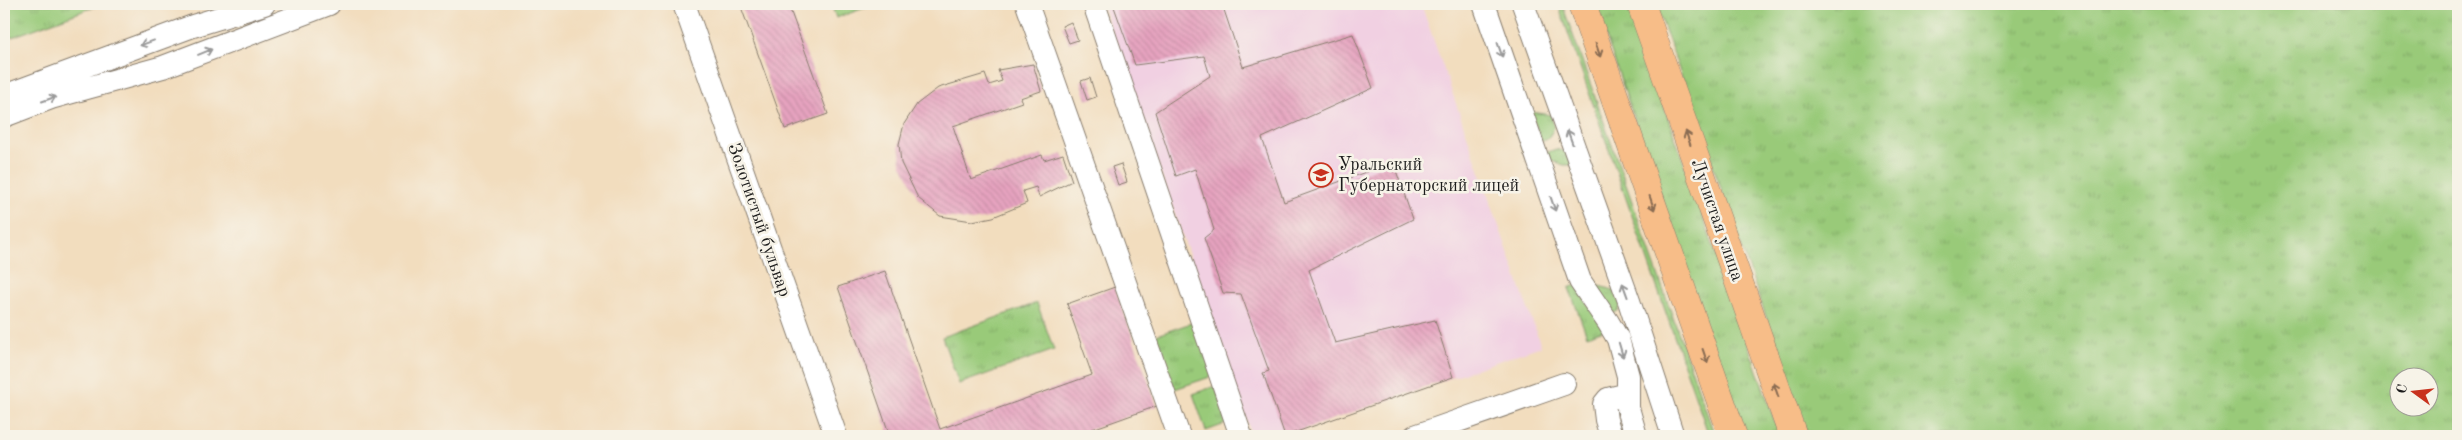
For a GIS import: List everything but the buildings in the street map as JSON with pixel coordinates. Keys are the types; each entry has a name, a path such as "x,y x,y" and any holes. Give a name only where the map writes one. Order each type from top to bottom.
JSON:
{"main road":[{"path":"1582,4 1733,436"},
{"name":"Лучистая улица","path":"1641,4 1793,436"}],"street":[{"path":"4,96 193,26 264,4"},
{"path":"4,116 51,98 163,67 329,4"},
{"name":"Золотистый бульвар","path":"684,4 836,436"},
{"path":"1027,4 1179,436"},
{"path":"1094,4 1241,436"},
{"path":"1484,4 1580,281 1618,339 1628,376 1628,408 1636,436"},
{"path":"1523,4 1629,301 1673,436"},
{"path":"1414,436 1564,384"},
{"path":"1611,436 1604,404 1608,399 1628,394"}],"shaded area":[{"name":"Уральский Губернаторский лицей","path":"1102,4 1421,4 1541,346 1285,436 1252,436"}],"green space":[{"path":"4,4 102,4 4,40"},
{"path":"831,4 876,4 836,18"},
{"path":"1558,4 1562,4 1715,436 1709,436"},
{"path":"1595,4 1628,4 1780,436 1742,436"},
{"path":"1656,4 2458,4 2458,436 1808,436"},
{"path":"1531,112 1551,115 1554,127 1546,139 1541,141"},
{"path":"1556,149 1568,153 1572,165 1564,165 1545,159 1543,154"},
{"path":"1576,285 1604,330 1587,336 1569,288"},
{"path":"1595,285 1614,290 1621,305 1618,311 1611,314"},
{"path":"1037,303 1054,350 959,384 942,337"},
{"path":"1194,322 1213,376 1169,391 1151,337"},
{"path":"1215,386 1228,423 1206,431 1193,394"}],"place":[{"name":"Уральский Губернаторский лицей","path":"1321,175"}]}
